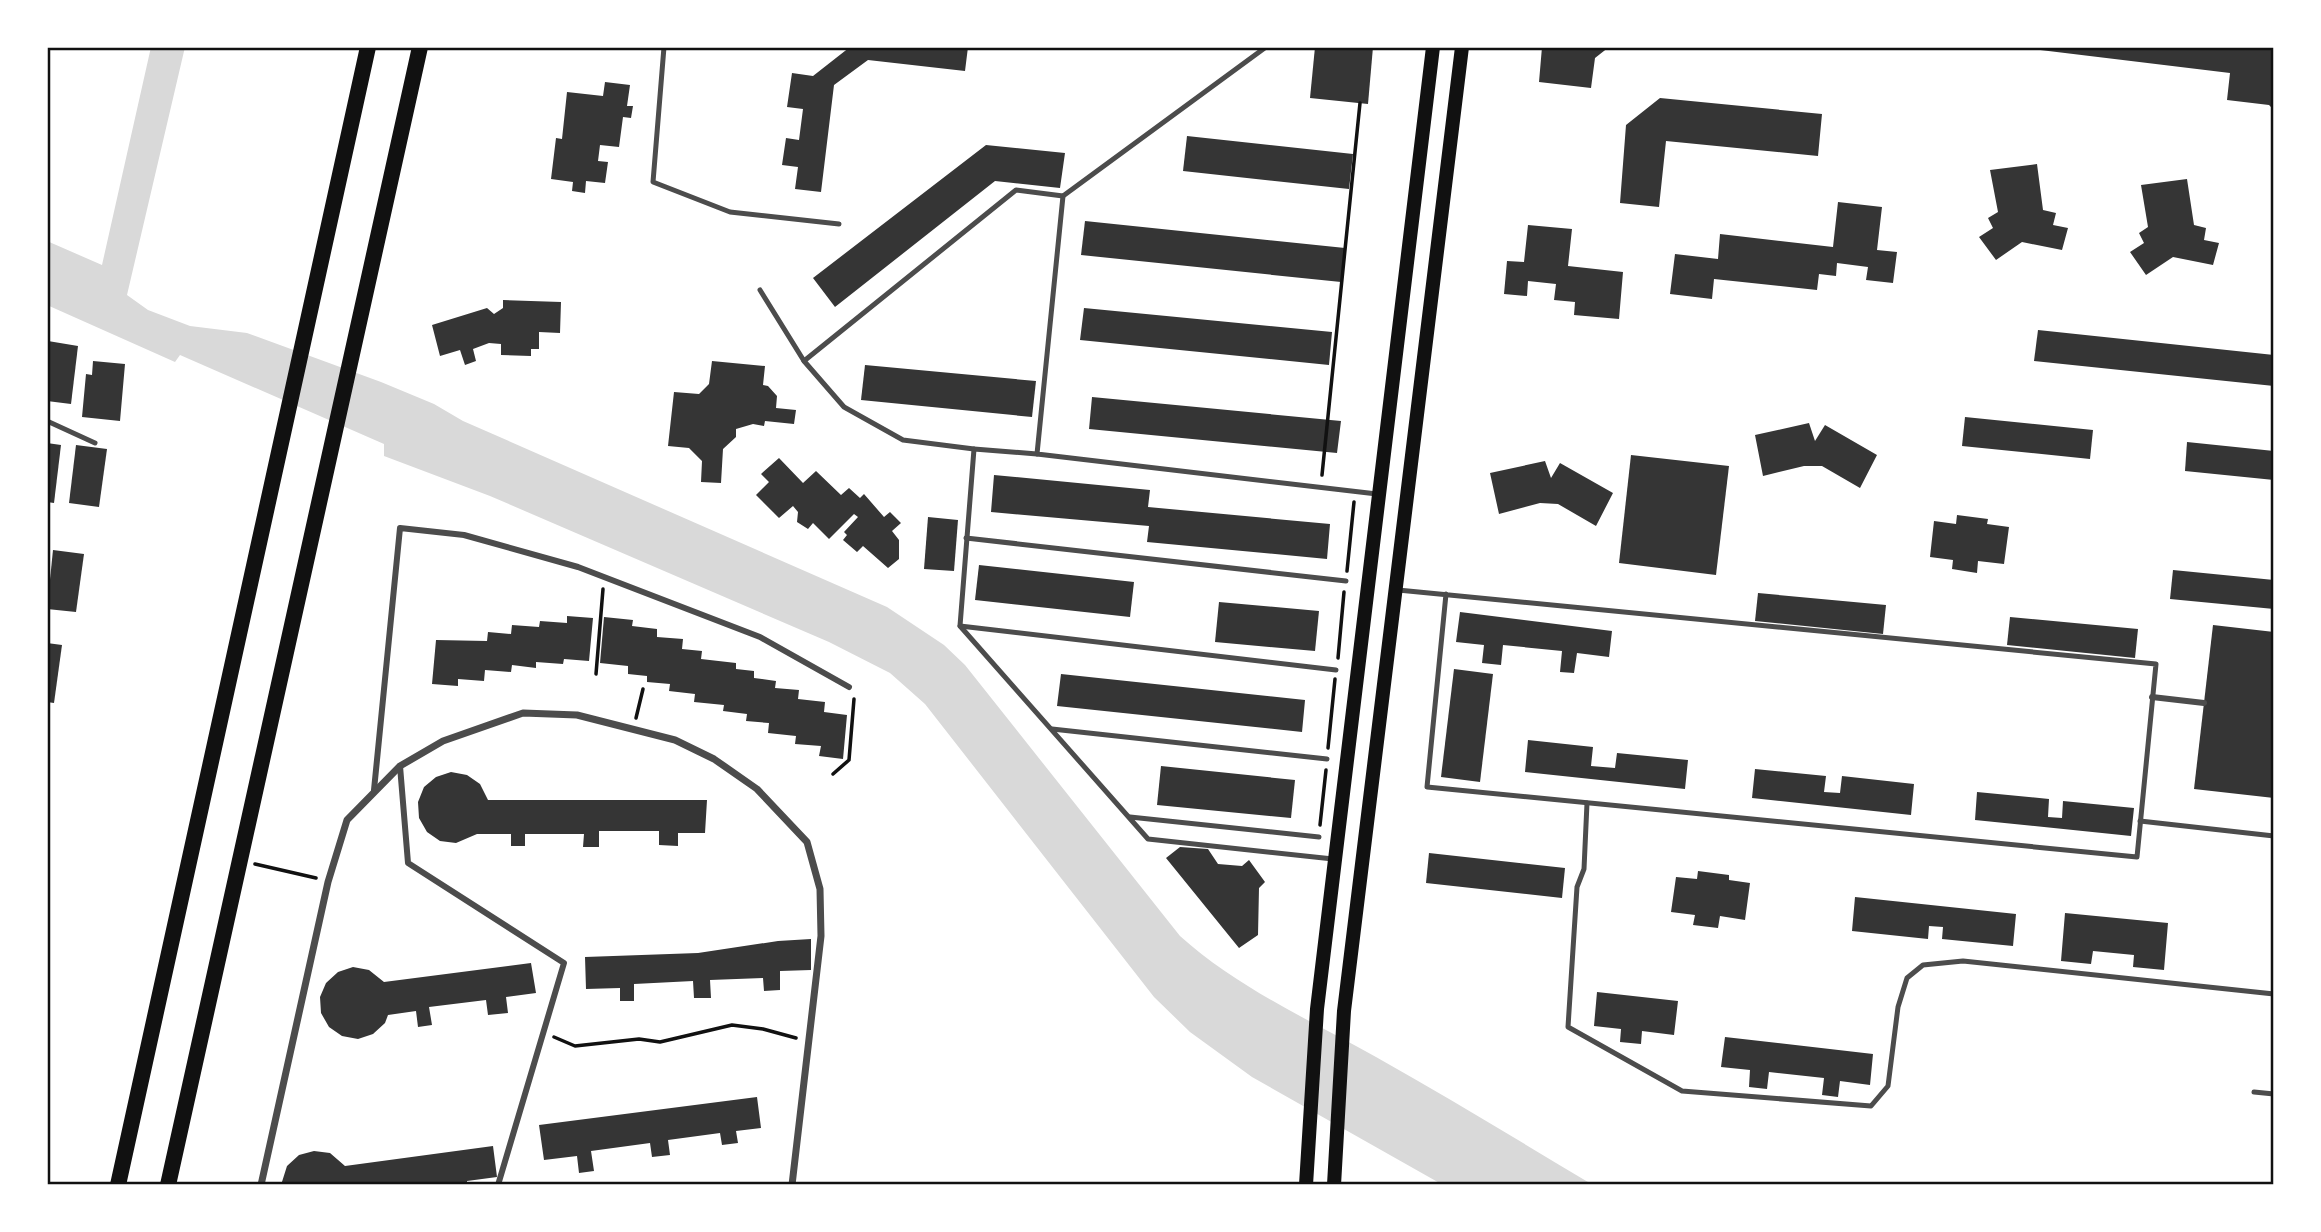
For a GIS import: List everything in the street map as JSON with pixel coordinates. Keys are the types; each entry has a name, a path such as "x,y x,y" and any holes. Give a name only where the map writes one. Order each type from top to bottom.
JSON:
{"main road":[{"path":"118,1185 368,47"},
{"path":"168,1185 420,47"},
{"path":"1307,1185 1317,1009 1433,47"},
{"path":"1334,1185 1334,1142 1343,1012 1462,47"}],"street":[{"path":"373,790 400,528 464,535 604,576 760,637 849,687"},
{"path":"2152,698 2204,703"},
{"path":"261,1185 328,882 346,821 373,790 400,766 443,741 523,713 577,715 633,727 675,740 714,759 757,789 807,842 814,859 822,914 792,1185"},
{"path":"400,766 408,863 565,963 498,1185"}],"lane":[{"path":"664,47 653,182 730,212 839,224"},
{"path":"804,361 1016,190 1063,196 1266,47"},
{"path":"1037,454 1063,196"},
{"path":"760,290 804,361 844,407 903,440 1380,494"},
{"path":"47,421 96,443"},
{"path":"974,449 960,626 1148,839 1335,859"},
{"path":"966,538 1346,581"},
{"path":"1395,589 1446,594 2156,664 2137,857 1427,788 1446,594"},
{"path":"960,626 1336,670"},
{"path":"1052,729 1327,759"},
{"path":"1587,803 1584,869 1577,887 1568,1027 1682,1091 1871,1106 1888,1086 1898,1007 1907,978 1923,965 1963,961 2273,994 2274,985"},
{"path":"1130,817 1319,838"},
{"path":"2140,821 2274,836"},
{"path":"2254,1092 2274,1094"}],"path":[{"path":"1321,487 1360,103"},
{"path":"596,674 604,576"},
{"path":"833,774 849,760 854,700 849,687"},
{"path":"633,727 643,690"},
{"path":"240,860 328,882"},
{"path":"544,1032 575,1046 639,1039 660,1042 732,1025 762,1029 808,1042"}],"shaded area":[{"path":"151,47 185,47 127,295 148,310 190,326 247,333 381,382 434,404 463,421 887,607 944,645 965,665 1180,936 1202,955 1274,1002 1485,1120 1593,1185 1443,1185 1252,1077 1190,1032 1154,997 925,704 890,673 829,642 490,496 384,456 384,444 180,355 175,362 47,305 47,241 102,265"}],"building":[{"path":"850,47 968,47 965,71 868,60 834,85 821,192 795,189 798,167 782,165 786,138 799,140 803,109 787,107 792,73 813,76"},
{"path":"1315,47 1373,47 1368,104 1310,98"},
{"path":"1542,47 1609,47 1595,58 1591,88 1539,82"},
{"path":"2016,47 2274,47 2274,110 2269,105 2227,100 2230,73"},
{"path":"605,82 630,85 627,106 633,106 631,118 623,117 619,147 600,145 598,161 608,162 605,183 586,181 585,193 572,191 573,182 551,179 556,138 562,139 567,92 603,96"},
{"path":"1660,98 1822,114 1818,156 1666,141 1659,207 1620,203 1626,125"},
{"path":"1187,136 1353,154 1349,189 1183,171"},
{"path":"986,145 1065,153 1060,188 995,181 835,307 813,278"},
{"path":"2037,164 2043,210 2056,213 2053,225 2068,228 2062,250 2022,242 1996,260 1979,237 1993,228 1988,218 1998,212 1990,170"},
{"path":"2187,179 2194,225 2206,228 2204,240 2219,243 2213,265 2173,257 2146,275 2130,252 2144,243 2139,233 2148,227 2141,185"},
{"path":"1838,202 1882,207 1877,250 1897,252 1893,283 1866,280 1868,267 1837,263 1836,276 1819,274 1817,290 1714,279 1712,299 1670,294 1675,254 1718,259 1720,234 1833,247"},
{"path":"1085,221 1345,248 1341,282 1081,255"},
{"path":"1528,225 1572,229 1568,266 1623,272 1619,319 1574,315 1575,302 1554,300 1556,284 1528,281 1527,296 1504,294 1507,261 1524,262"},
{"path":"503,300 561,302 560,333 539,332 539,349 531,349 531,356 501,355 501,344 489,343 473,349 476,361 465,365 460,350 440,356 432,325 487,308 494,314 503,308"},
{"path":"1084,308 1332,332 1329,365 1080,340"},
{"path":"2038,330 2274,355 2274,386 2034,361"},
{"path":"48,341 78,346 71,404 47,401"},
{"path":"93,361 125,364 120,421 82,417 86,374 92,375"},
{"path":"712,361 765,366 763,385 768,386 777,396 776,408 796,410 794,424 765,421 764,426 753,424 736,429 736,437 723,449 721,483 701,482 702,461 689,448 668,446 674,392 699,394 709,384"},
{"path":"865,365 1036,381 1032,417 861,400"},
{"path":"1092,397 1341,421 1337,453 1089,429"},
{"path":"1965,417 2093,430 2090,459 1962,446"},
{"path":"1809,423 1815,441 1825,425 1877,455 1860,488 1822,466 1804,466 1763,476 1755,435"},
{"path":"2187,442 2274,451 2274,480 2185,471"},
{"path":"47,443 61,445 54,503 47,502"},
{"path":"76,445 107,449 99,507 69,503"},
{"path":"1631,455 1729,466 1716,575 1619,563"},
{"path":"779,458 803,483 816,471 841,495 849,488 860,498 864,494 884,517 890,512 901,523 892,531 899,540 899,559 888,568 863,546 857,552 843,540 847,535 844,532 858,517 854,514 829,539 813,523 808,529 797,522 798,512 793,506 779,518 756,495 769,482 761,474"},
{"path":"1545,461 1551,478 1560,463 1613,493 1596,526 1558,504 1540,503 1499,514 1490,473"},
{"path":"994,475 1150,490 1148,507 1330,524 1327,559 1147,542 1149,526 991,512"},
{"path":"1957,515 1988,519 1987,524 2009,527 2004,564 1978,561 1977,573 1952,569 1953,560 1930,557 1934,521 1956,524"},
{"path":"928,517 958,520 954,571 924,569"},
{"path":"53,550 84,554 76,612 47,609"},
{"path":"979,565 1134,582 1130,617 975,600"},
{"path":"2173,570 2274,580 2274,609 2170,599"},
{"path":"1758,593 1886,605 1883,634 1755,621"},
{"path":"1219,602 1319,611 1315,651 1215,642"},
{"path":"1460,612 1612,631 1609,657 1577,653 1574,673 1560,672 1562,651 1503,645 1501,665 1482,663 1484,645 1456,642"},
{"path":"567,616 593,618 589,661 564,659 563,664 536,662 536,668 512,665 511,672 485,670 484,681 458,679 458,686 432,684 436,640 487,641 488,632 511,634 512,625 539,627 540,621 567,623"},
{"path":"604,617 633,620 632,626 657,629 657,637 683,639 682,649 702,651 701,659 736,663 736,669 754,671 754,678 776,681 775,688 799,690 798,699 825,702 824,712 847,715 843,759 819,756 821,746 795,744 796,736 768,733 769,723 746,721 747,714 723,711 724,705 694,702 695,694 669,691 670,684 647,682 647,676 628,674 628,666 600,663"},
{"path":"2010,617 2138,629 2135,658 2007,645"},
{"path":"2213,625 2274,632 2274,798 2194,789"},
{"path":"47,643 62,645 54,703 47,702"},
{"path":"1454,669 1493,674 1480,782 1441,777"},
{"path":"1061,674 1305,700 1302,732 1057,706"},
{"path":"1528,740 1593,747 1591,766 1615,768 1617,753 1688,760 1685,789 1525,772"},
{"path":"1161,766 1295,780 1291,818 1157,805"},
{"path":"1755,769 1826,776 1824,792 1840,793 1842,776 1914,784 1911,815 1752,798"},
{"path":"451,772 467,775 480,784 488,800 707,800 705,833 678,833 678,846 659,845 659,831 599,831 599,847 583,847 584,834 525,834 525,846 511,846 511,834 477,834 456,843 440,841 427,832 419,818 418,802 424,787 436,777"},
{"path":"1977,792 2049,799 2048,817 2062,818 2063,801 2134,808 2131,836 1975,820"},
{"path":"1180,847 1208,849 1218,864 1242,866 1249,860 1265,882 1259,888 1258,935 1239,948 1166,858"},
{"path":"1429,853 1565,868 1562,898 1426,883"},
{"path":"1698,871 1729,875 1729,880 1750,883 1745,920 1720,916 1718,928 1693,925 1695,915 1671,912 1676,877 1697,879"},
{"path":"1855,897 2016,914 2013,946 1942,939 1943,927 1929,926 1928,939 1852,931"},
{"path":"2065,913 2168,923 2164,970 2133,967 2134,955 2093,951 2091,964 2061,961"},
{"path":"811,939 811,970 780,971 780,990 764,991 763,978 710,980 711,998 694,998 693,981 634,984 634,1001 620,1001 620,988 586,989 585,957 698,953"},
{"path":"531,963 536,993 506,997 508,1013 488,1015 486,1000 429,1007 432,1025 418,1027 416,1011 388,1015 385,1023 373,1034 358,1039 342,1036 329,1027 321,1013 320,997 326,983 338,972 353,967 369,970 384,982"},
{"path":"1597,992 1678,1001 1674,1035 1642,1031 1641,1044 1620,1042 1621,1029 1594,1026"},
{"path":"1725,1037 1873,1054 1870,1085 1840,1081 1838,1097 1822,1095 1824,1078 1769,1072 1767,1089 1749,1087 1750,1070 1721,1067"},
{"path":"757,1097 761,1128 736,1131 738,1143 722,1145 720,1133 668,1140 670,1155 652,1157 650,1143 591,1151 594,1171 579,1173 577,1156 544,1160 539,1125"},
{"path":"493,1146 497,1177 467,1181 467,1185 281,1185 287,1166 299,1155 314,1151 330,1153 345,1166"}]}
